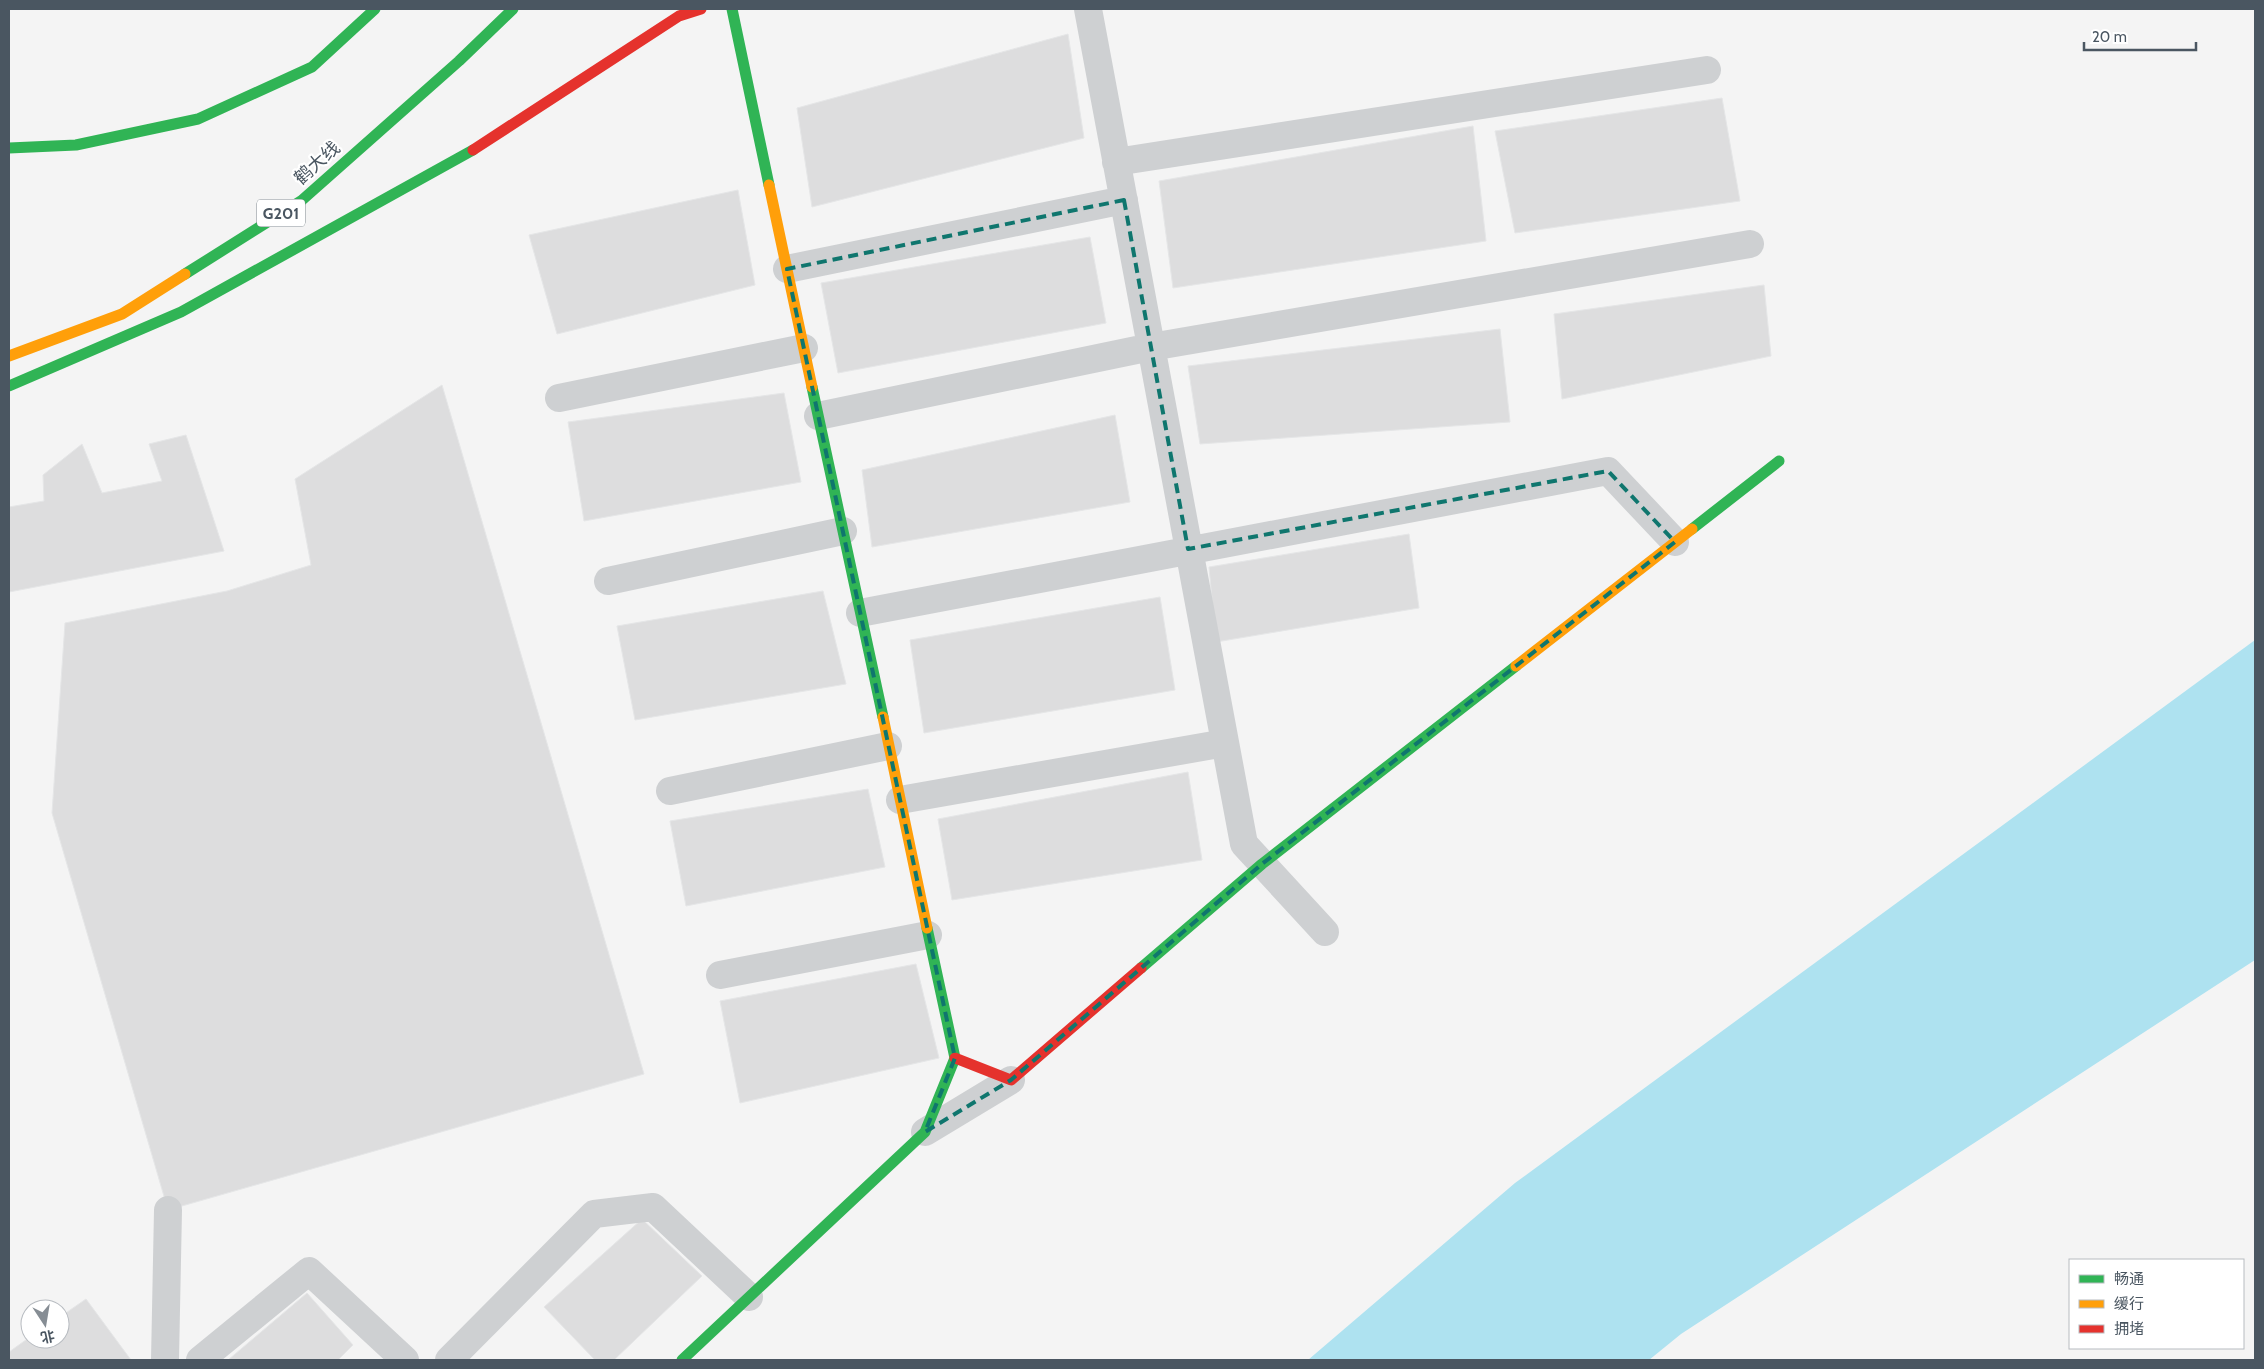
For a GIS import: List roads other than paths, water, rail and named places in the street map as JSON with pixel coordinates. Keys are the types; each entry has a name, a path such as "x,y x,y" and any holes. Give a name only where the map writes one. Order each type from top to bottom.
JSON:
{"main road":[{"path":"9,148 76,144 198,118 312,68 375,9"},
{"name":"鹤大线","path":"9,356 122,314 301,201 458,61 513,9"},
{"path":"9,386 190,307 468,153 679,16 700,9"},
{"path":"682,1360 925,1132 955,1058 732,9"},
{"path":"955,1058 1011,1080 1262,864 1779,461"}],"street":[{"path":"1088,9 1244,844 1324,932"},
{"path":"1116,162 1707,70"},
{"path":"787,269 1124,200"},
{"path":"818,416 1151,347 1750,244"},
{"path":"559,398 804,348"},
{"path":"860,613 1188,549 1608,471 1675,542"},
{"path":"608,582 843,532"},
{"path":"900,800 1225,744"},
{"path":"670,791 888,746"},
{"path":"720,975 928,935"},
{"path":"925,1132 1011,1080"},
{"path":"449,1360 594,1214 653,1207 749,1297"},
{"path":"165,1360 168,1210"},
{"path":"200,1360 309,1272 405,1360"}],"water":[{"path":"2255,640 2255,960 1681,1334 1649,1360 1308,1360 1515,1183"}]}
